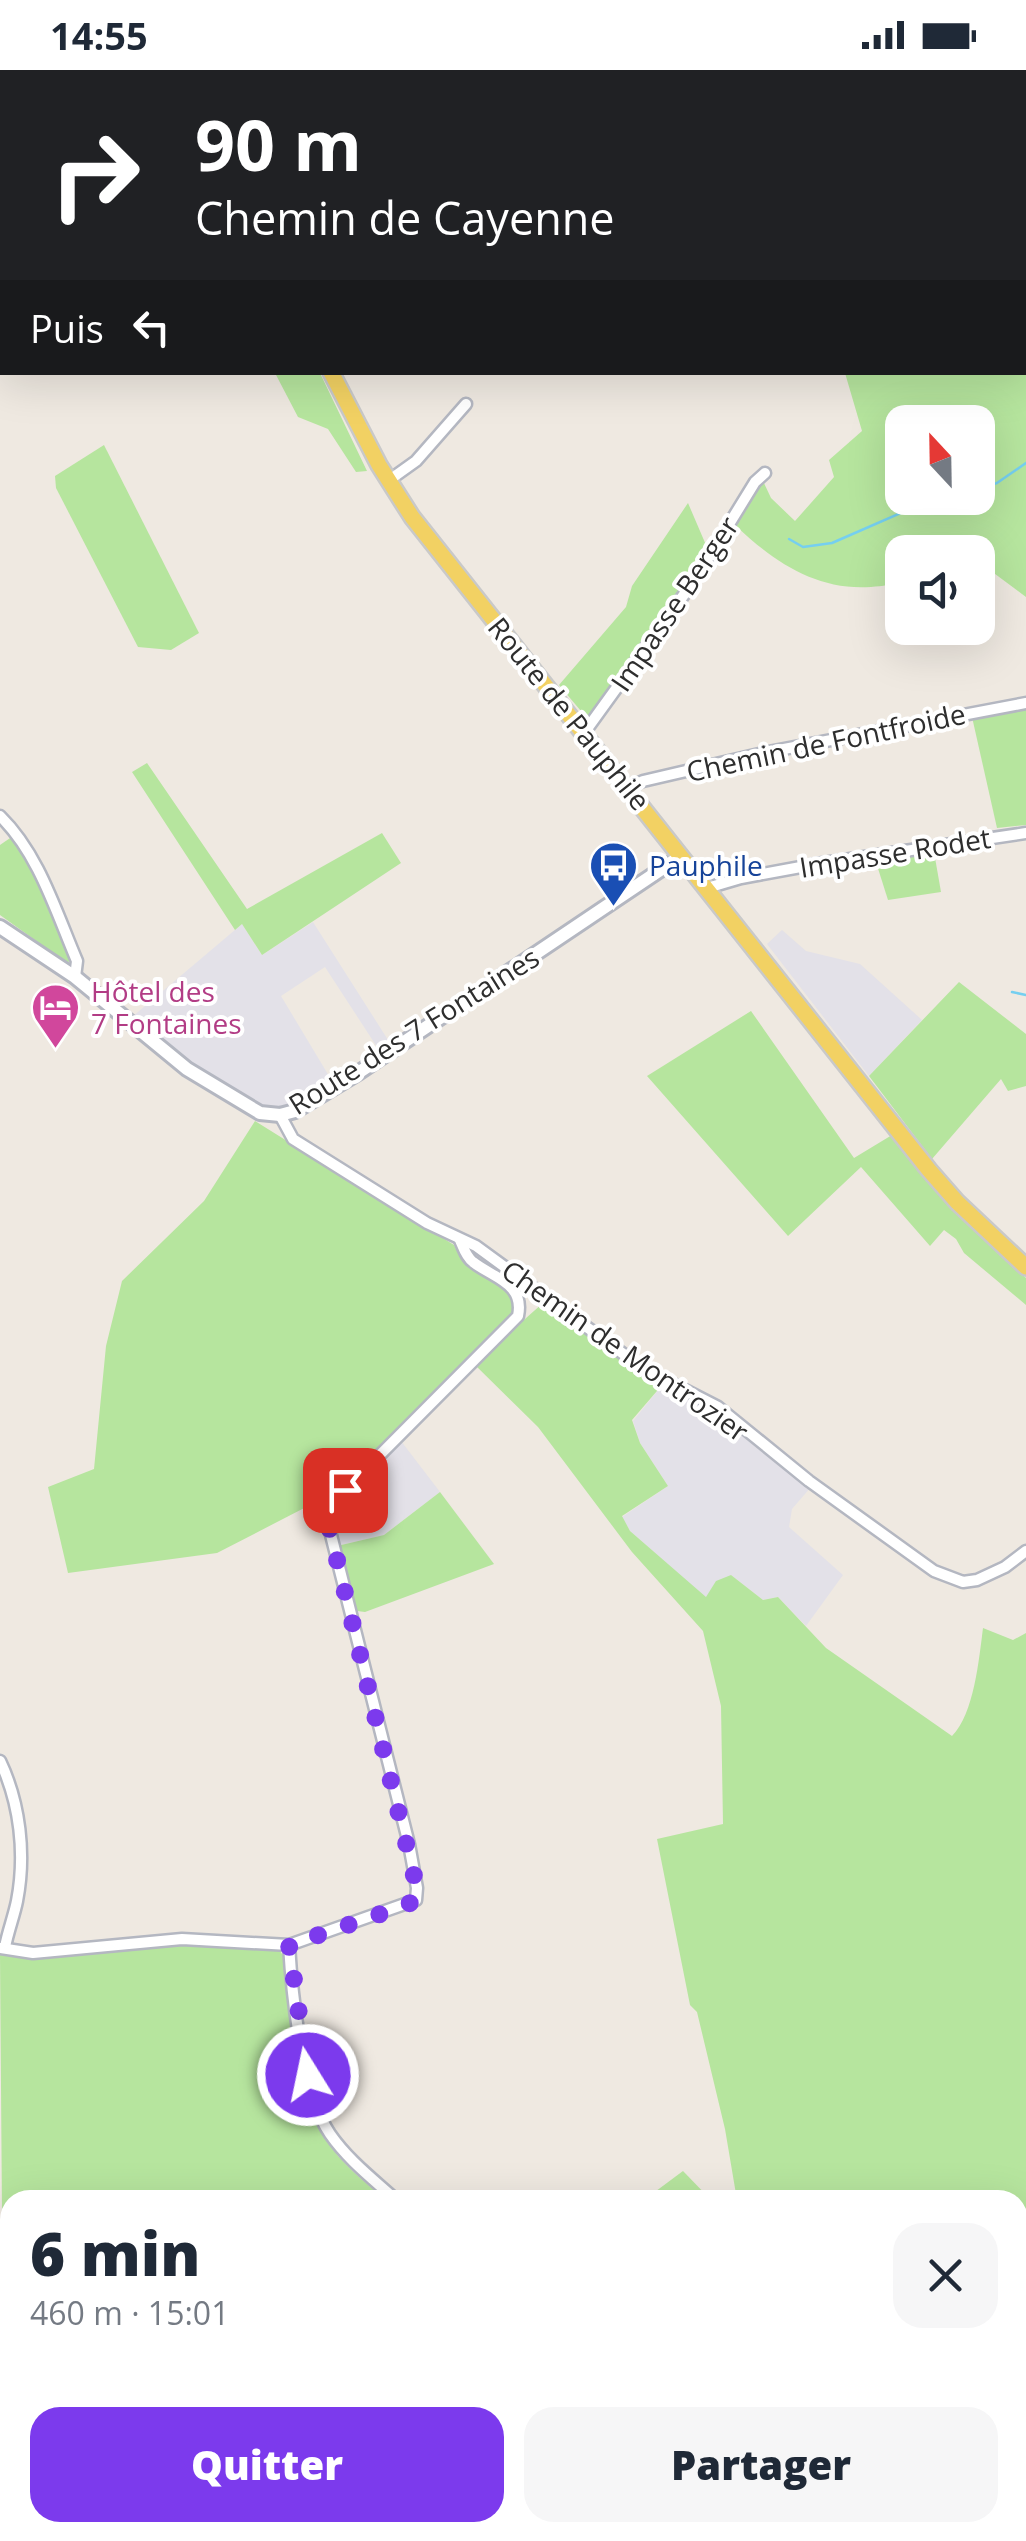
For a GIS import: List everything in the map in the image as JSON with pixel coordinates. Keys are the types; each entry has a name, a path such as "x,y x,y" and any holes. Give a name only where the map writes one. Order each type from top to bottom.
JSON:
{"main road":[{"name":"Route de Pauphile","path":"333,375 388,481 412,517 930,1170 1026,1267"}],"street":[{"path":"388,481 416,461 466,404"},
{"name":"Impasse Berger","path":"584,733 703,567 755,482 765,474"},
{"name":"Chemin de Fontfroide","path":"627,788 741,758 1026,702"},
{"path":"0,816 35,865 76,961 74,978"},
{"name":"Impasse Rodet","path":"706,888 816,864 1026,833"},
{"name":"Route des 7 Fontaines","path":"0,926 74,978 186,1068 260,1112 280,1116 358,1073 681,856"},
{"name":"Chemin de Montrozier","path":"280,1116 293,1139 427,1223 476,1246 644,1370 718,1407 809,1482 934,1571 963,1582 976,1580 1005,1567 1026,1551"},
{"path":"0,1761 15,1800 20,1854 18,1899 2,1947 33,1953 182,1938 289,1945 416,1900 408,1844 329,1527 330,1512 345,1490 518,1316 520,1305 515,1291 470,1260 460,1240"},
{"path":"289,1945 305,2062 320,2114 328,2132 348,2156 385,2190"}],"shaded area":[{"path":"313,922 390,1043 379,1050 325,967 281,996 332,1081 297,1103 272,1109 257,1104 198,1070 132,1017 242,924 262,955"},
{"path":"782,930 806,951 860,964 922,1020 869,1076 767,944"},
{"path":"663,1384 714,1409 811,1487 792,1509 789,1527 843,1575 806,1626 778,1597 763,1600 731,1575 706,1598 630,1531 622,1517 668,1486 640,1443 633,1421"},
{"path":"401,1441 440,1492 384,1535 337,1546 337,1507"}],"green space":[{"path":"276,375 321,375 367,471 356,472 328,429 298,417"},
{"path":"846,375 1026,375 1026,597 995,574 995,535 885,535 885,585 851,587 798,572 736,526 763,481 771,498 795,521 834,477 829,460 862,431"},
{"path":"104,445 199,633 171,650 138,647 56,488 55,476"},
{"path":"688,503 709,552 593,714 586,717 559,685 626,607 632,586"},
{"path":"1026,707 1026,825 997,828 972,717"},
{"path":"147,763 247,909 382,833 401,863 262,955 242,924 235,930 132,772"},
{"path":"13,836 71,960 67,963 0,915 0,845"},
{"path":"934,852 941,892 888,900 875,859"},
{"path":"959,982 1026,1034 1026,1086 1008,1091 1001,1079 932,1159 869,1076"},
{"path":"751,1011 854,1158 892,1135 937,1191 1026,1278 1026,1305 964,1253 956,1239 944,1230 930,1246 861,1167 788,1236 647,1076"},
{"path":"255,1121 454,1245 466,1264 505,1288 514,1312 335,1492 321,1514 312,1504 217,1553 68,1573 48,1487 94,1469 106,1346 122,1281 204,1201"},
{"path":"543,1303 638,1373 663,1384 632,1420 640,1443 668,1486 622,1516 630,1531 706,1597 716,1581 731,1575 763,1600 778,1597 826,1648 952,1736 966,1714 983,1628 1013,1640 1026,1633 1026,2190 735,2190 697,2012 690,2005 657,1839 723,1824 721,1706 703,1631 632,1552 538,1427 474,1364"},
{"path":"440,1492 494,1564 365,1612 357,1611 337,1546 384,1535"},
{"path":"184,1943 269,1947 280,1951 302,2075 316,2120 339,2157 374,2190 2,2190 0,1955"},
{"path":"683,2171 701,2190 657,2190"}],"waterway":[{"path":"995,484 1026,463"},
{"path":"789,539 803,547 832,543 896,515"},
{"path":"1012,992 1026,995"}],"place":[{"name":"Pauphile","path":"614,908"},
{"name":"Hôtel des 7 Fontaines","path":"56,1050"}],"route":[{"path":"308,2075 289,1945 404,1906 416,1900 417,1888 329,1527 330,1512 345,1490"}]}
